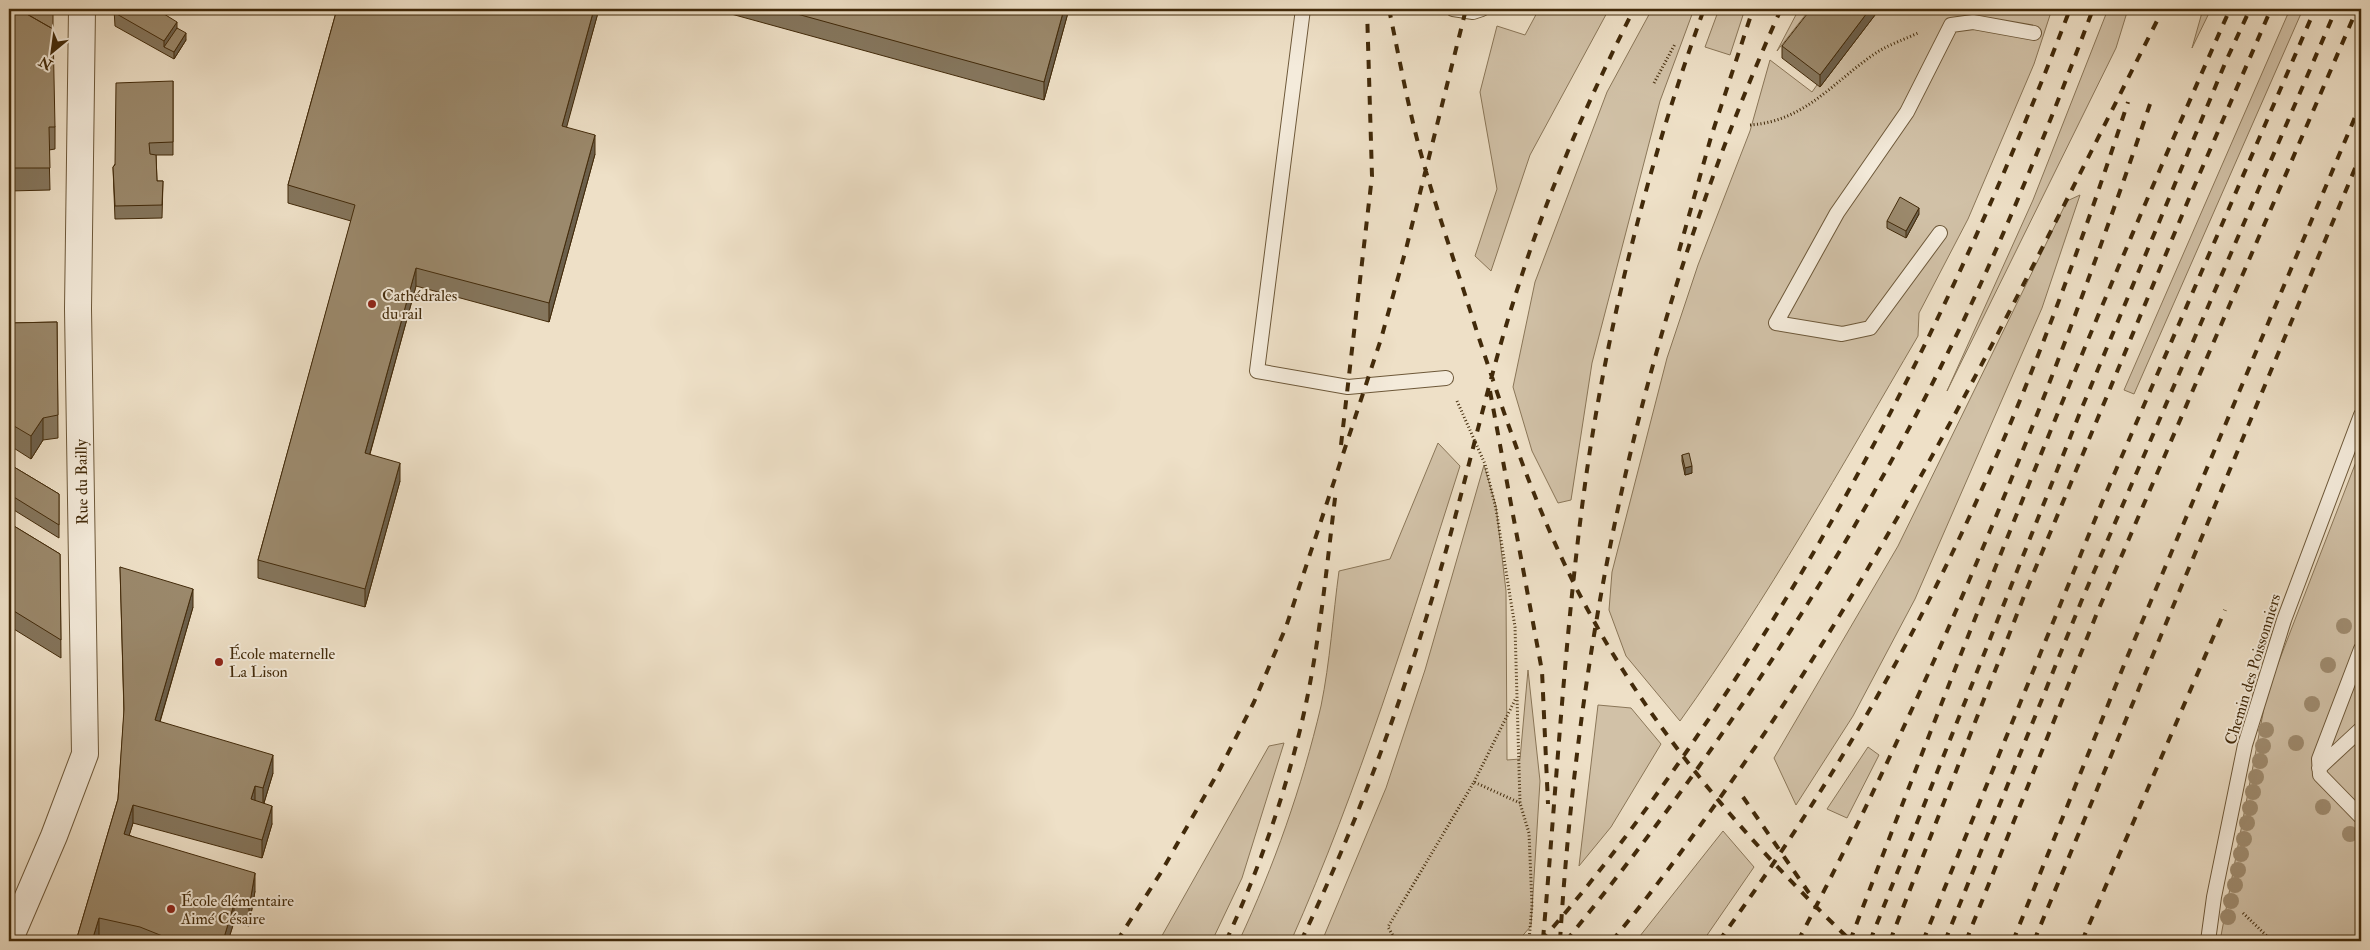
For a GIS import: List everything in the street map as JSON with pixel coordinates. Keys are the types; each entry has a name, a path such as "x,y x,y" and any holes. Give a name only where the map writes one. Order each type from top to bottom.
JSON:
{"street":[{"name":"Rue du Bailly","path":"9,941 54,836 85,754 78,309 82,9"}],"lane":[{"path":"1304,9 1257,371 1348,387 1446,378"},
{"path":"1453,9 1472,12 1482,9"},
{"path":"1940,233 1870,328 1842,334 1776,323 1837,213 1907,112 1951,25 1973,22 2034,33"},
{"name":"Chemin des Poissonniers","path":"2208,941 2214,897 2245,745 2284,620 2361,415"},
{"path":"2361,649 2320,751 2319,768 2325,781 2361,817"},
{"path":"2319,768 2361,729"}],"path":[{"path":"1750,125 1780,120 1802,111 1880,51 1927,28 1951,25"},
{"path":"1654,83 1676,44"},
{"path":"1446,378 1485,464 1496,509 1515,627 1520,803 1529,833 1532,905 1529,941"},
{"path":"1396,941 1388,927 1474,782 1517,697"},
{"path":"1474,782 1520,803"},
{"path":"2243,913 2272,941"}],"shaded area":[{"path":"1539,9 1609,9 1530,155 1491,271 1475,256 1497,189 1480,92 1497,26 1525,35"},
{"path":"1652,9 1694,9 1660,101 1592,363 1571,500 1558,503 1532,451 1513,387 1535,282 1607,92"},
{"path":"1719,9 1745,9 1730,55 1705,47"},
{"path":"1799,9 1810,9 1777,51"},
{"path":"1871,9 2052,9 2034,64 1968,219 1919,313 1918,336 1774,579 1680,721 1626,656 1609,610 1612,572 1667,358 1698,265 1750,131 1770,60 1812,92"},
{"path":"2108,9 2128,9 2116,48 1947,391 2033,200"},
{"path":"2203,9 2211,9 2192,48"},
{"path":"2290,9 2303,9 2134,394 2124,390"},
{"path":"2080,195 2042,308 1915,599 1853,716 1796,805 1774,758 1898,546 2067,201"},
{"path":"1438,443 1460,466 1382,706 1316,883 1291,941 1239,941 1264,884 1286,826 1305,766 1321,706 1327,673 1339,571 1390,559"},
{"path":"2361,449 2361,941 2220,941 2267,692"},
{"path":"1484,465 1496,506 1506,591 1507,760 1520,759 1528,670 1540,781 1531,926 1518,941 1322,941 1386,788 1425,670"},
{"path":"1598,705 1631,708 1661,744 1611,827 1579,866"},
{"path":"1284,743 1242,878 1212,941 1159,941 1269,746"},
{"path":"1868,747 1879,755 1847,818 1827,809"},
{"path":"1723,831 1754,867 1703,941 1636,941"}],"building":[{"path":"9,9 18,9 53,29 55,127 49,127 50,168 9,168"},
{"path":"18,9 53,9 53,29"},
{"path":"115,9 156,9 177,22 164,41 115,13"},
{"name":"Cathédrales du rail","path":"337,9 594,9 562,126 595,135 549,303 416,268 365,453 400,463 365,589 258,560 355,205 288,185"},
{"path":"779,9 1064,9 1044,82"},
{"path":"1811,9 1870,9 1820,75 1782,46"},
{"path":"177,28 186,33 174,52 164,47"},
{"path":"173,81 173,142 149,143 150,154 156,155 157,181 163,181 162,205 115,206 113,167 115,165 116,83"},
{"path":"1900,197 1919,208 1906,231 1887,221"},
{"path":"57,322 58,415 43,418 31,436 9,423 9,323"},
{"path":"1689,453 1692,466 1685,468 1682,455"},
{"path":"9,464 59,494 59,525 9,494"},
{"path":"9,523 60,554 61,640 9,608"},
{"path":"120,567 193,589 155,720 273,755 263,788 255,786 251,799 272,806 262,840 133,805 124,834 255,873 249,908 234,904 223,941 175,941 140,927 99,918 92,941 76,941 118,799 124,709"}],"railway":[{"path":"1341,445 1372,176 1367,9"},
{"path":"1389,9 1417,139 1446,236 1515,444 1559,553 1576,588 1621,667 1679,751 1744,830 1851,941"},
{"path":"1117,941 1160,874 1220,769 1254,702 1286,627 1381,339 1406,249 1466,9"},
{"path":"1301,941 1359,809 1408,674 1448,545 1507,321 1543,213 1601,76 1634,9"},
{"path":"1543,939 1573,587 1579,528 1596,411 1620,294 1649,179 1684,65 1704,9"},
{"path":"1679,251 1711,137 1753,9"},
{"path":"1560,941 1570,820 1584,700 1603,581 1628,464 1657,349 1693,234 1734,121 1781,9"},
{"path":"1541,941 1606,863 1666,781 1759,642 1812,555 1861,468 1952,288 1994,196 2070,9"},
{"path":"1566,941 1683,789 1738,710 1791,630 1889,465 1934,380 1992,259 2037,153 2093,9"},
{"path":"1612,941 1675,860 1736,775 1797,684 1855,591 1963,400 2163,9"},
{"path":"1850,941 1940,706 2081,356 2230,9"},
{"path":"1870,941 2081,410 2226,61 2250,9"},
{"path":"1890,941 2026,591 2190,196 2271,9"},
{"path":"1923,941 2103,500 2315,9"},
{"path":"1945,941 2081,602 2336,9"},
{"path":"1966,941 2097,613 2357,9"},
{"path":"1719,941 1769,870 1840,760 1884,684 1939,581 2000,447 2055,311 2128,102"},
{"path":"2013,941 2126,660 2361,103"},
{"path":"1798,941 1850,840 1899,738 1990,530 2074,318 2150,104"},
{"path":"2034,941 2361,154"},
{"path":"1490,391 1542,671 1548,804"},
{"path":"1226,941 1248,891 1267,839 1299,734 1317,643 1336,490"},
{"path":"2082,941 2225,610"},
{"path":"1743,797 1809,893"}],"place":[{"name":"Cathédrales du rail","path":"372,304"},
{"name":"École maternelle La Lison","path":"219,662"},
{"name":"École élémentaire Aimé Césaire","path":"171,909"}]}
